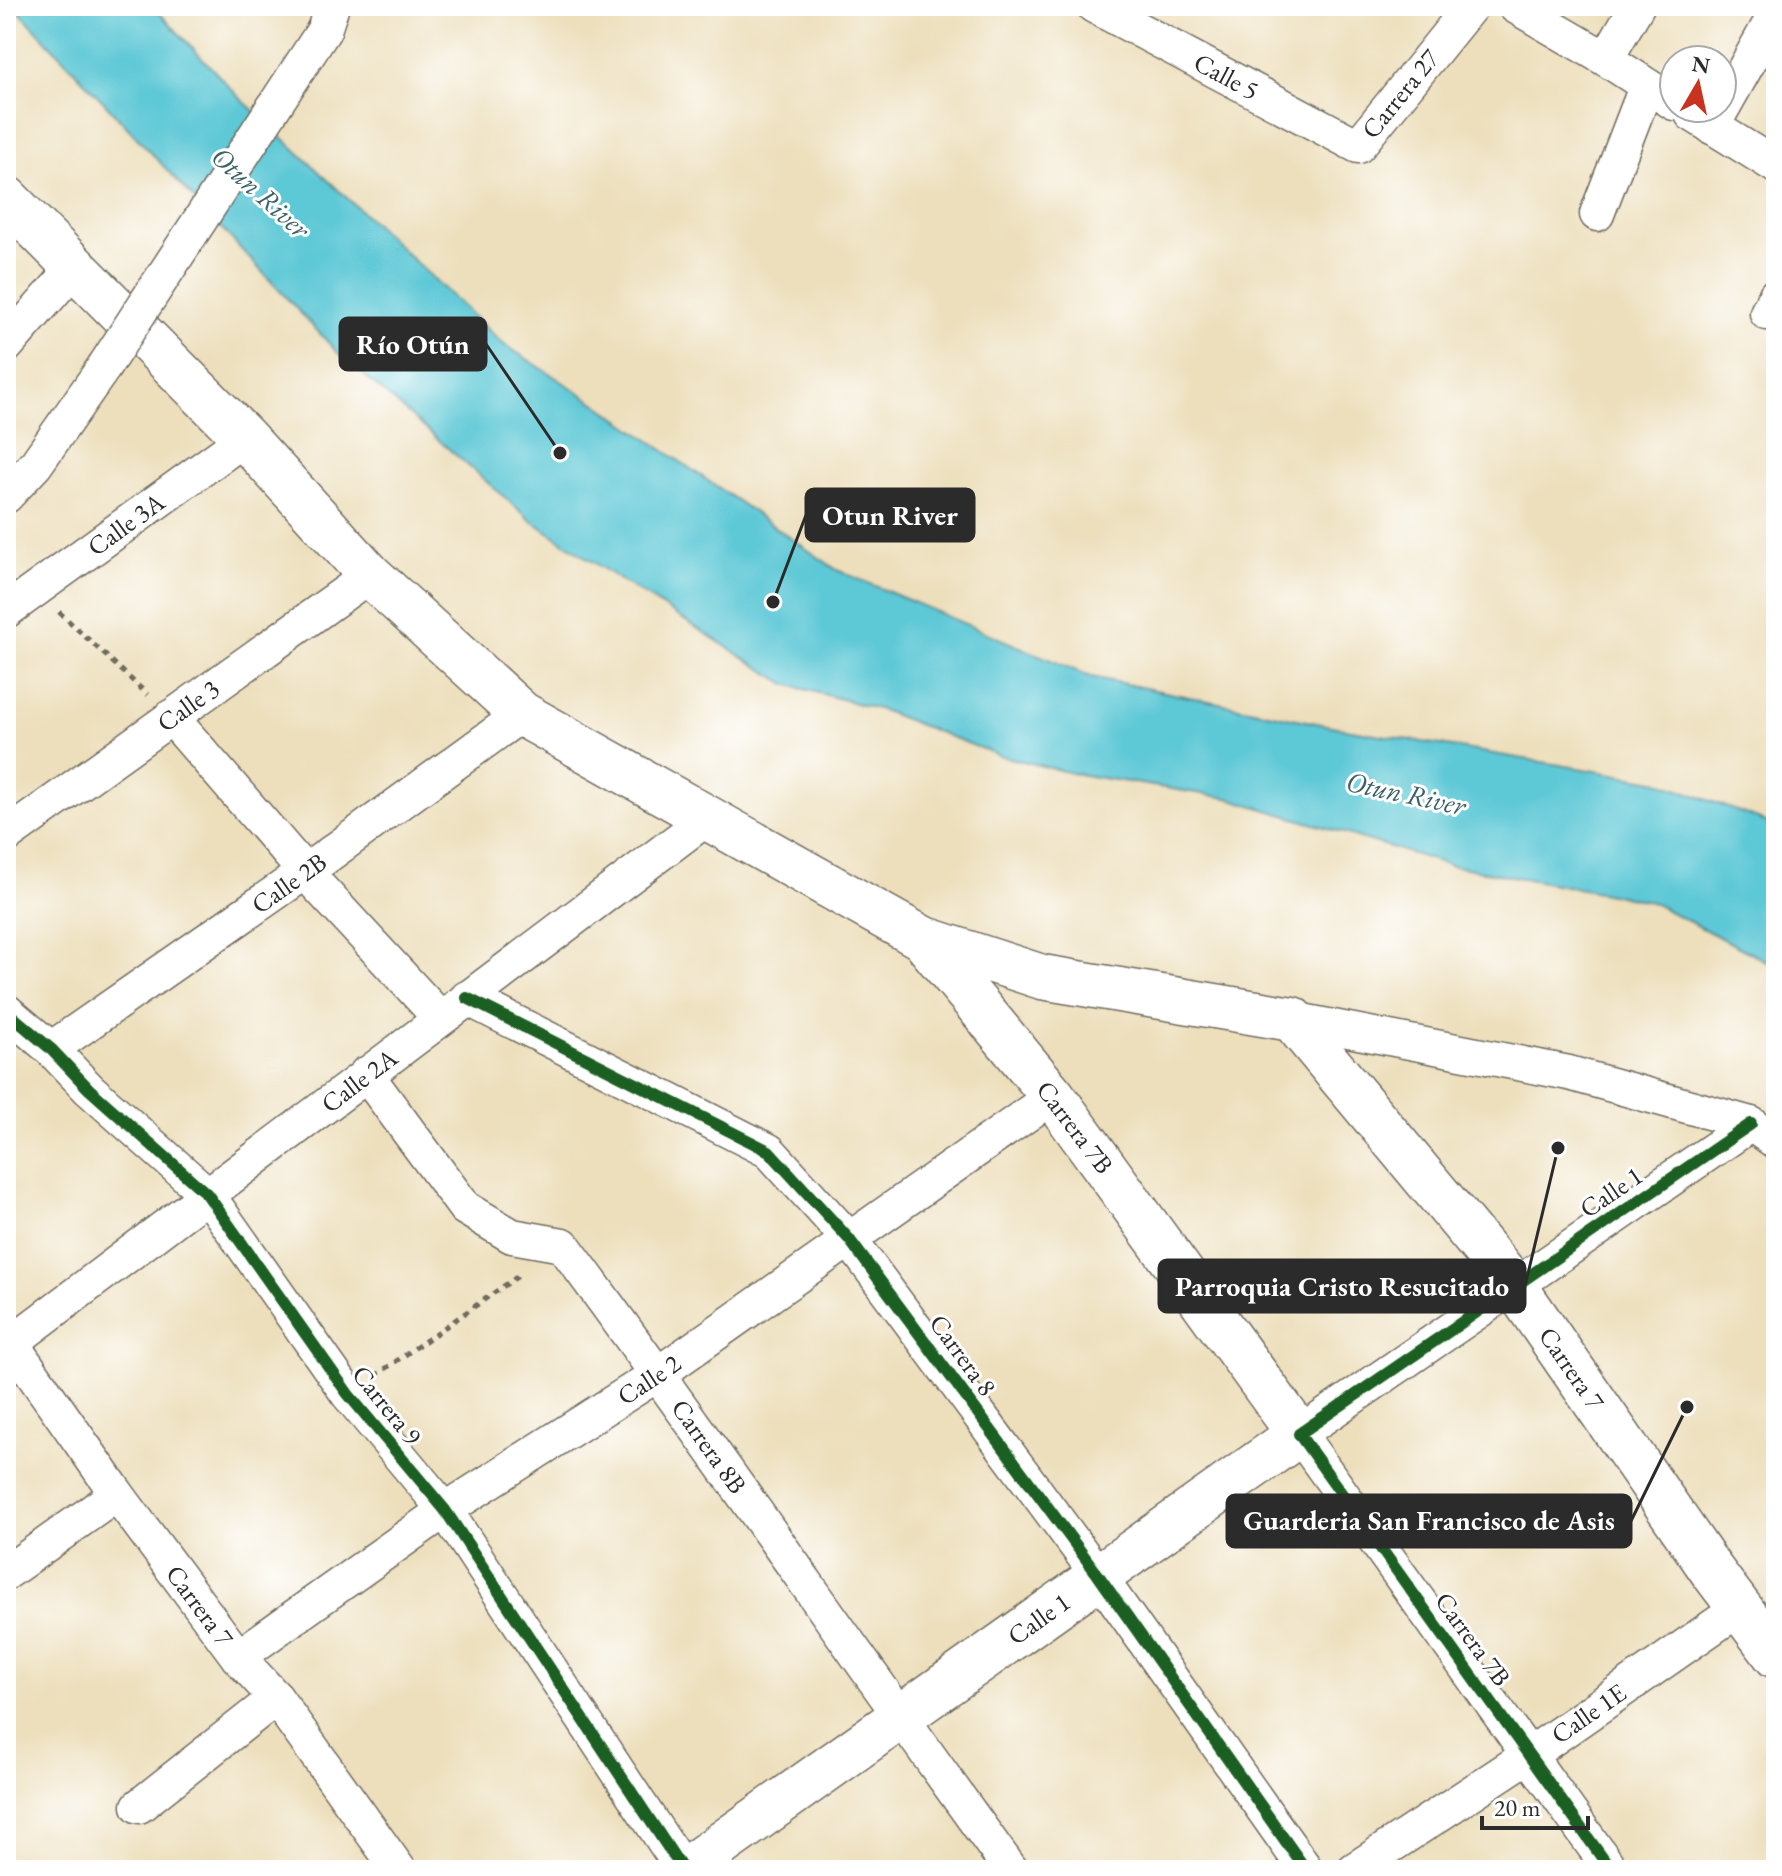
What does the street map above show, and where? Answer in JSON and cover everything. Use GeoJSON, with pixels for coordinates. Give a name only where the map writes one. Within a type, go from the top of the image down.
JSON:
{"type":"FeatureCollection","features":[{"type":"Feature","properties":{"kind":"main road"},"geometry":{"type":"LineString","coordinates":[[6,198],[245,438],[370,575],[522,714],[922,938],[1042,977],[1292,1019]]}},
{"type":"Feature","properties":{"kind":"main road","name":"Carrera 7B"},"geometry":{"type":"LineString","coordinates":[[922,938],[1053,1096],[1299,1434]]}},
{"type":"Feature","properties":{"kind":"main road","name":"Carrera 7"},"geometry":{"type":"LineString","coordinates":[[1292,1019],[1514,1285],[1712,1571],[1776,1656]]}},
{"type":"Feature","properties":{"kind":"main road","name":"Calle 1"},"geometry":{"type":"LineString","coordinates":[[684,1870],[1299,1434]]}},
{"type":"Feature","properties":{"kind":"street","name":"Calle 5"},"geometry":{"type":"LineString","coordinates":[[1094,6],[1358,146]]}},
{"type":"Feature","properties":{"kind":"street","name":"Carrera 27"},"geometry":{"type":"LineString","coordinates":[[1358,146],[1471,6]]}},
{"type":"Feature","properties":{"kind":"street"},"geometry":{"type":"LineString","coordinates":[[1515,6],[1658,94]]}},
{"type":"Feature","properties":{"kind":"street"},"geometry":{"type":"LineString","coordinates":[[1606,59],[1637,6]]}},
{"type":"Feature","properties":{"kind":"street"},"geometry":{"type":"LineString","coordinates":[[1712,127],[1776,13]]}},
{"type":"Feature","properties":{"kind":"street"},"geometry":{"type":"LineString","coordinates":[[6,496],[36,464],[104,367],[328,18]]}},
{"type":"Feature","properties":{"kind":"street"},"geometry":{"type":"LineString","coordinates":[[1597,214],[1658,99]]}},
{"type":"Feature","properties":{"kind":"street"},"geometry":{"type":"LineString","coordinates":[[1707,124],[1776,166]]}},
{"type":"Feature","properties":{"kind":"street"},"geometry":{"type":"LineString","coordinates":[[6,346],[75,267]]}},
{"type":"Feature","properties":{"kind":"street","name":"Calle 3A"},"geometry":{"type":"LineString","coordinates":[[6,611],[20,586],[245,438]]}},
{"type":"Feature","properties":{"kind":"street","name":"Calle 3"},"geometry":{"type":"LineString","coordinates":[[6,836],[370,575]]}},
{"type":"Feature","properties":{"kind":"street","name":"Calle 2B"},"geometry":{"type":"LineString","coordinates":[[51,1049],[305,872],[522,714]]}},
{"type":"Feature","properties":{"kind":"street"},"geometry":{"type":"LineString","coordinates":[[171,717],[305,872],[440,1018]]}},
{"type":"Feature","properties":{"kind":"street","name":"Calle 2A"},"geometry":{"type":"LineString","coordinates":[[9,1339],[706,819]]}},
{"type":"Feature","properties":{"kind":"street","name":"Carrera 8"},"geometry":{"type":"LineString","coordinates":[[467,998],[769,1151],[849,1239],[1098,1575],[1306,1870]]}},
{"type":"Feature","properties":{"kind":"street","name":"Carrera 9"},"geometry":{"type":"LineString","coordinates":[[6,1011],[207,1194],[348,1394],[445,1510],[684,1870]]}},
{"type":"Feature","properties":{"kind":"street"},"geometry":{"type":"LineString","coordinates":[[1292,1019],[1569,1073],[1764,1133]]}},
{"type":"Feature","properties":{"kind":"street"},"geometry":{"type":"LineString","coordinates":[[366,1074],[465,1208],[512,1236],[563,1245]]}},
{"type":"Feature","properties":{"kind":"street","name":"Calle 2"},"geometry":{"type":"LineString","coordinates":[[238,1657],[445,1510],[658,1374],[1053,1096]]}},
{"type":"Feature","properties":{"kind":"street","name":"Calle 1"},"geometry":{"type":"LineString","coordinates":[[1299,1434],[1514,1285],[1764,1133]]}},
{"type":"Feature","properties":{"kind":"street","name":"Carrera 8B"},"geometry":{"type":"LineString","coordinates":[[563,1245],[1011,1870]]}},
{"type":"Feature","properties":{"kind":"street","name":"Carrera 7"},"geometry":{"type":"LineString","coordinates":[[9,1339],[117,1494],[238,1657],[276,1698],[399,1870]]}},
{"type":"Feature","properties":{"kind":"street","name":"Carrera 7B"},"geometry":{"type":"LineString","coordinates":[[1299,1434],[1611,1870]]}},
{"type":"Feature","properties":{"kind":"street"},"geometry":{"type":"LineString","coordinates":[[6,1573],[117,1494]]}},
{"type":"Feature","properties":{"kind":"street","name":"Calle 1E"},"geometry":{"type":"LineString","coordinates":[[1354,1870],[1529,1755],[1740,1608]]}},
{"type":"Feature","properties":{"kind":"street"},"geometry":{"type":"LineString","coordinates":[[139,1806],[276,1698]]}},
{"type":"Feature","properties":{"kind":"path"},"geometry":{"type":"LineString","coordinates":[[20,586],[171,717]]}},
{"type":"Feature","properties":{"kind":"path"},"geometry":{"type":"LineString","coordinates":[[348,1394],[563,1245]]}},
{"type":"Feature","properties":{"kind":"water"},"geometry":{"type":"Polygon","coordinates":[[[14,6],[153,6],[238,96],[502,343],[594,402],[837,570],[1091,677],[1351,730],[1661,782],[1776,826],[1776,966],[1649,901],[1449,865],[1228,798],[1071,773],[998,755],[881,710],[786,684],[532,521],[338,353],[14,6]]]}},
{"type":"Feature","properties":{"kind":"cycle path"},"geometry":{"type":"LineString","coordinates":[[467,998],[769,1151],[849,1239],[1098,1575],[1306,1870]]}},
{"type":"Feature","properties":{"kind":"cycle path"},"geometry":{"type":"LineString","coordinates":[[6,1011],[207,1194],[348,1394],[445,1510],[683,1870]]}},
{"type":"Feature","properties":{"kind":"cycle path"},"geometry":{"type":"LineString","coordinates":[[1611,1870],[1299,1434],[1751,1124]]}},
{"type":"Feature","properties":{"kind":"place","name":"Río Otún"},"geometry":{"type":"Point","coordinates":[560,453]}},
{"type":"Feature","properties":{"kind":"place","name":"Otun River"},"geometry":{"type":"Point","coordinates":[773,602]}},
{"type":"Feature","properties":{"kind":"place","name":"Parroquia Cristo Resucitado"},"geometry":{"type":"Point","coordinates":[1558,1148]}},
{"type":"Feature","properties":{"kind":"place","name":"Guarderia San Francisco de Asis"},"geometry":{"type":"Point","coordinates":[1687,1407]}}]}
